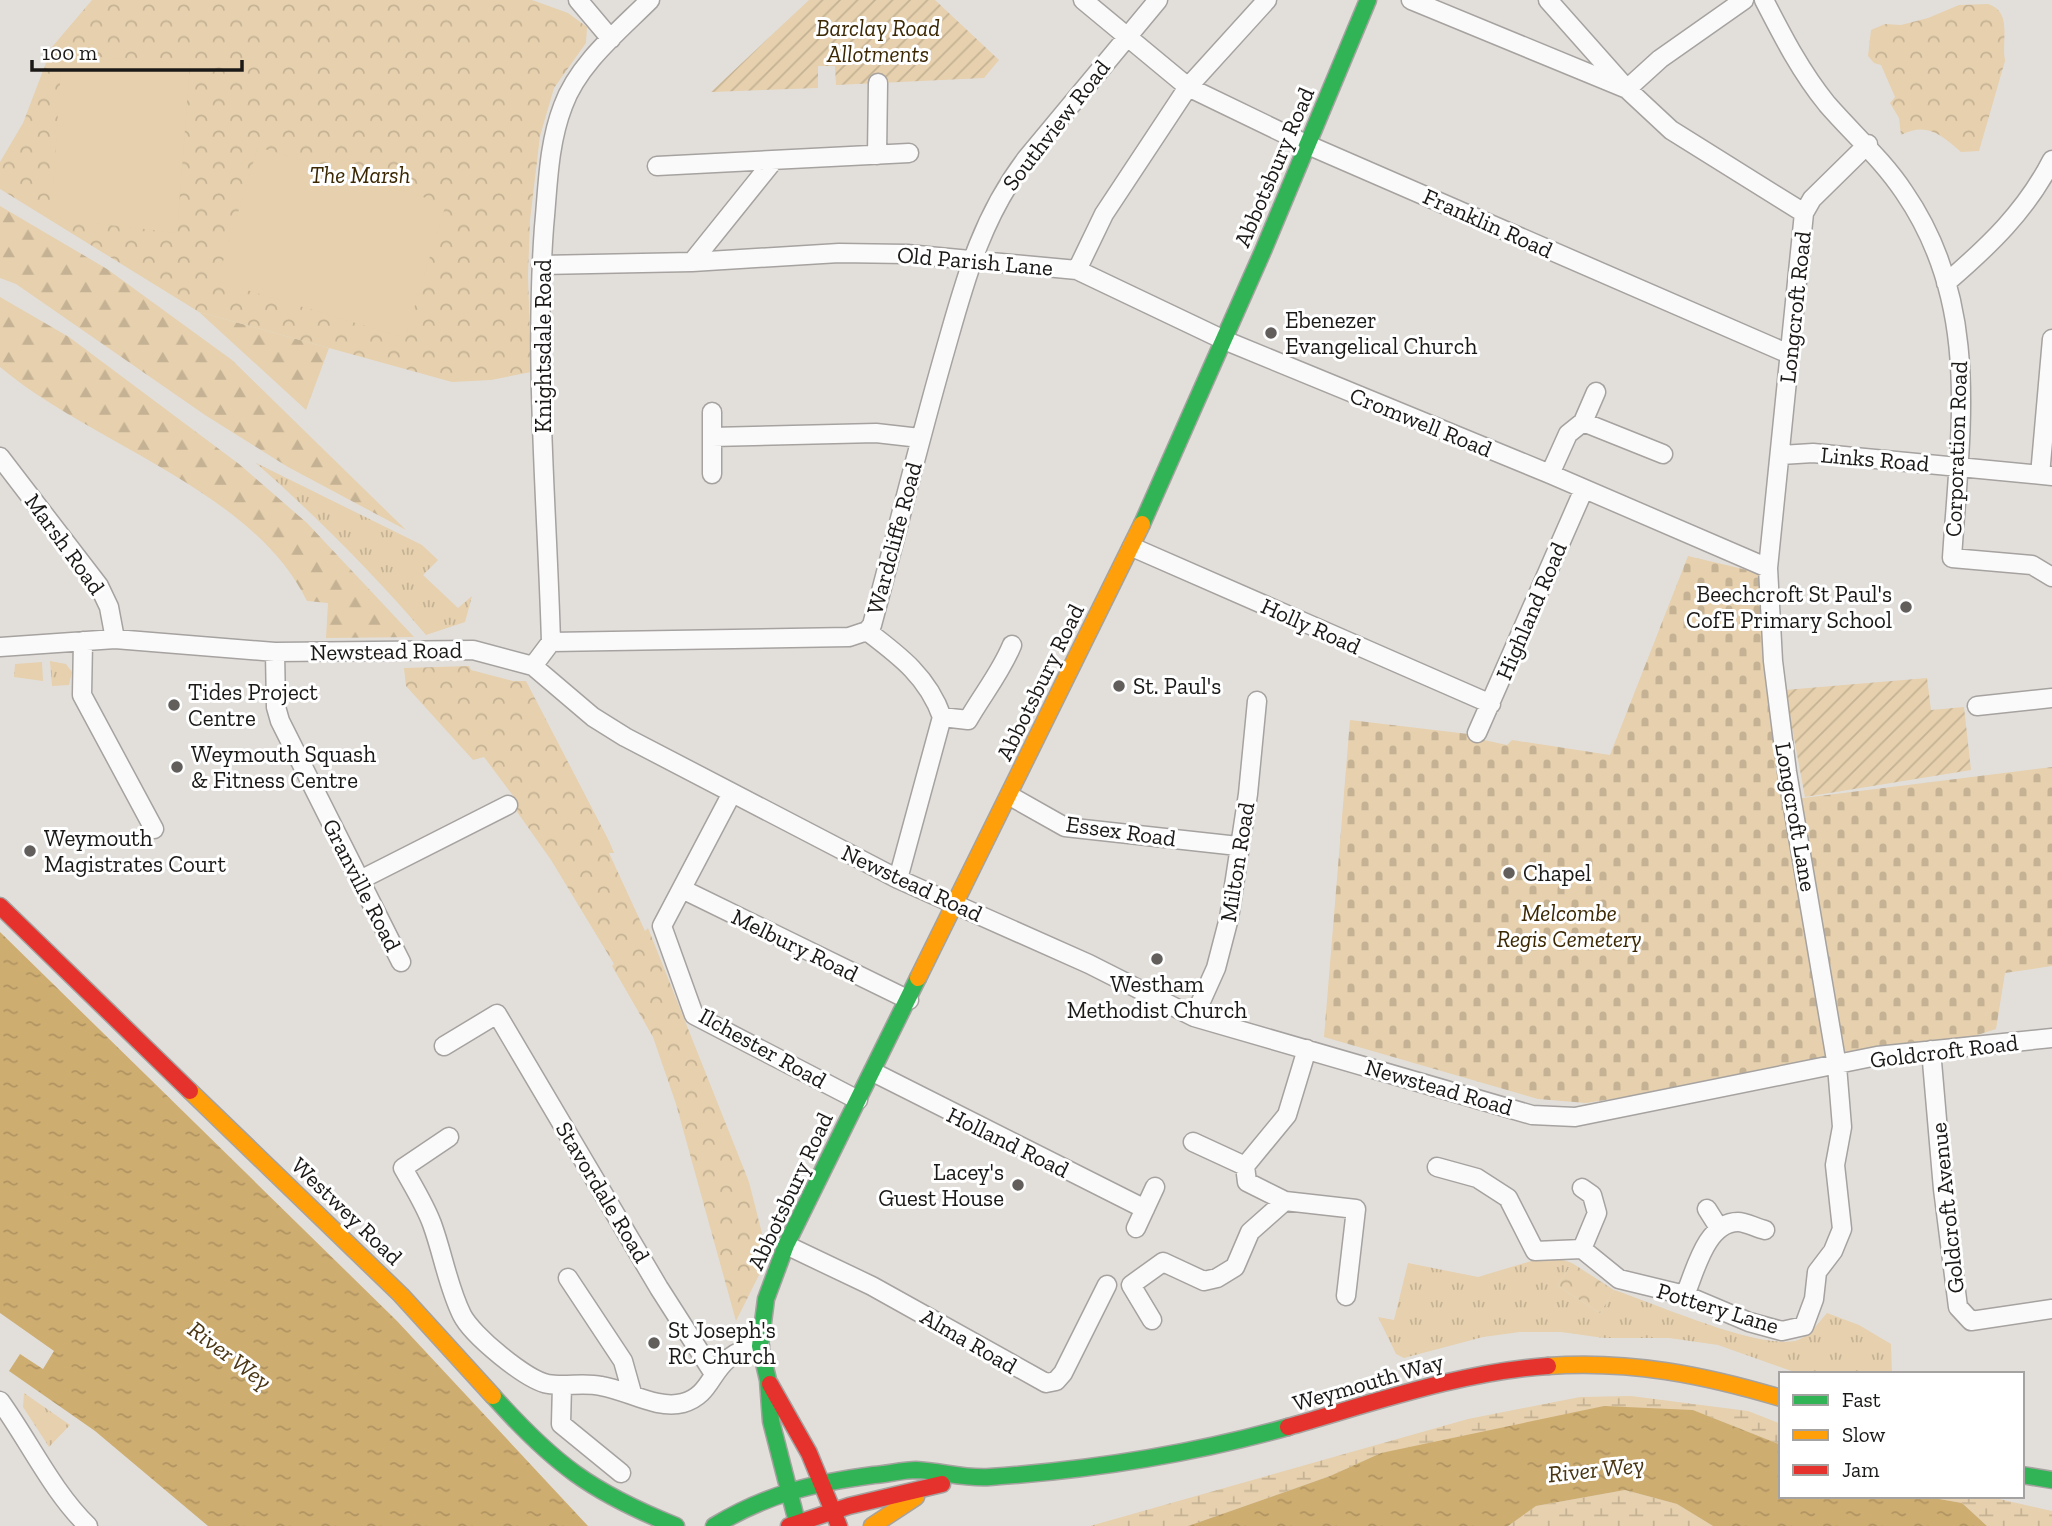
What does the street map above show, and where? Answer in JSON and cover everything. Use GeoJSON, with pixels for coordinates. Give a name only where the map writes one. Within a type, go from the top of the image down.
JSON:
{"type":"FeatureCollection","features":[{"type":"Feature","properties":{"kind":"main road","name":"Abbotsbury Road"},"geometry":{"type":"LineString","coordinates":[[796,1518],[771,1421],[768,1380],[760,1346],[761,1321],[766,1299],[786,1245],[1132,547],[1224,340],[1368,0]]}},
{"type":"Feature","properties":{"kind":"main road","name":"Westwey Road"},"geometry":{"type":"LineString","coordinates":[[0,905],[392,1287],[534,1441],[589,1486],[621,1504],[676,1526]]}},
{"type":"Feature","properties":{"kind":"main road","name":"Weymouth Way"},"geometry":{"type":"LineString","coordinates":[[716,1525],[751,1504],[789,1491],[806,1488],[829,1502],[966,1478],[1055,1471],[1237,1441],[1449,1382],[1526,1367],[1571,1364],[1636,1365],[1716,1379],[1779,1397]]}},
{"type":"Feature","properties":{"kind":"main road","name":"Abbotsbury Road"},"geometry":{"type":"LineString","coordinates":[[768,1380],[789,1413],[829,1502]]}},
{"type":"Feature","properties":{"kind":"main road"},"geometry":{"type":"LineString","coordinates":[[789,1413],[806,1488],[796,1518]]}},
{"type":"Feature","properties":{"kind":"main road"},"geometry":{"type":"LineString","coordinates":[[789,1413],[829,1502],[796,1518]]}},
{"type":"Feature","properties":{"kind":"main road","name":"Weymouth Way"},"geometry":{"type":"LineString","coordinates":[[829,1502],[915,1470],[966,1478]]}},
{"type":"Feature","properties":{"kind":"main road"},"geometry":{"type":"LineString","coordinates":[[2024,1475],[2052,1480]]}},
{"type":"Feature","properties":{"kind":"main road"},"geometry":{"type":"LineString","coordinates":[[872,1526],[937,1485]]}},
{"type":"Feature","properties":{"kind":"main road","name":"Weymouth Way"},"geometry":{"type":"LineString","coordinates":[[716,1525],[796,1518]]}},
{"type":"Feature","properties":{"kind":"street"},"geometry":{"type":"LineString","coordinates":[[578,0],[611,39]]}},
{"type":"Feature","properties":{"kind":"street","name":"Knightsdale Road"},"geometry":{"type":"LineString","coordinates":[[551,642],[541,385],[541,265],[549,166],[563,105],[594,57],[650,0]]}},
{"type":"Feature","properties":{"kind":"street","name":"Franklin Road"},"geometry":{"type":"LineString","coordinates":[[1083,0],[1188,87],[1308,145],[1789,354]]}},
{"type":"Feature","properties":{"kind":"street","name":"Southview Road"},"geometry":{"type":"LineString","coordinates":[[972,260],[981,233],[1006,186],[1158,0]]}},
{"type":"Feature","properties":{"kind":"street","name":"Old Parish Lane"},"geometry":{"type":"LineString","coordinates":[[541,265],[692,262],[838,253],[972,260],[1077,270],[1104,214],[1188,87],[1266,0]]}},
{"type":"Feature","properties":{"kind":"street"},"geometry":{"type":"LineString","coordinates":[[1411,0],[1627,89],[1660,59],[1744,0]]}},
{"type":"Feature","properties":{"kind":"street","name":"Longcroft Road"},"geometry":{"type":"LineString","coordinates":[[1548,0],[1627,89],[1671,130],[1804,212],[1768,568]]}},
{"type":"Feature","properties":{"kind":"street","name":"Corporation Road"},"geometry":{"type":"LineString","coordinates":[[1764,0],[1797,65],[1829,105],[1868,144],[1918,214],[1946,284],[1958,332],[1963,375],[1952,558],[2032,565],[2052,577]]}},
{"type":"Feature","properties":{"kind":"street"},"geometry":{"type":"LineString","coordinates":[[877,155],[878,83]]}},
{"type":"Feature","properties":{"kind":"street"},"geometry":{"type":"LineString","coordinates":[[1804,212],[1812,199],[1868,144]]}},
{"type":"Feature","properties":{"kind":"street"},"geometry":{"type":"LineString","coordinates":[[657,166],[909,153]]}},
{"type":"Feature","properties":{"kind":"street"},"geometry":{"type":"LineString","coordinates":[[692,262],[774,160]]}},
{"type":"Feature","properties":{"kind":"street"},"geometry":{"type":"LineString","coordinates":[[1946,284],[2002,234],[2035,193],[2052,160]]}},
{"type":"Feature","properties":{"kind":"street","name":"Wardcliffe Road"},"geometry":{"type":"LineString","coordinates":[[551,642],[849,636],[867,631],[872,625],[920,439],[972,260]]}},
{"type":"Feature","properties":{"kind":"street","name":"Cromwell Road"},"geometry":{"type":"LineString","coordinates":[[1077,270],[1224,340],[1550,474],[1768,568]]}},
{"type":"Feature","properties":{"kind":"street"},"geometry":{"type":"LineString","coordinates":[[2046,475],[2052,339]]}},
{"type":"Feature","properties":{"kind":"street"},"geometry":{"type":"LineString","coordinates":[[1550,474],[1568,435],[1583,422],[1596,392]]}},
{"type":"Feature","properties":{"kind":"street"},"geometry":{"type":"LineString","coordinates":[[712,412],[712,474]]}},
{"type":"Feature","properties":{"kind":"street"},"geometry":{"type":"LineString","coordinates":[[1583,422],[1663,454]]}},
{"type":"Feature","properties":{"kind":"street"},"geometry":{"type":"LineString","coordinates":[[712,437],[876,433],[920,439]]}},
{"type":"Feature","properties":{"kind":"street","name":"Links Road"},"geometry":{"type":"LineString","coordinates":[[1781,455],[1813,453],[2046,475]]}},
{"type":"Feature","properties":{"kind":"street","name":"Marsh Road"},"geometry":{"type":"LineString","coordinates":[[0,457],[99,586],[109,607],[115,639]]}},
{"type":"Feature","properties":{"kind":"street","name":"Highland Road"},"geometry":{"type":"LineString","coordinates":[[1478,733],[1584,489]]}},
{"type":"Feature","properties":{"kind":"street","name":"Holly Road"},"geometry":{"type":"LineString","coordinates":[[1132,547],[1491,704]]}},
{"type":"Feature","properties":{"kind":"street","name":"Longcroft Lane"},"geometry":{"type":"LineString","coordinates":[[1768,568],[1773,661],[1787,772],[1837,1066]]}},
{"type":"Feature","properties":{"kind":"street"},"geometry":{"type":"LineString","coordinates":[[867,631],[919,673],[934,694],[942,718],[898,879]]}},
{"type":"Feature","properties":{"kind":"street","name":"Newstead Road"},"geometry":{"type":"LineString","coordinates":[[0,647],[115,639],[275,652],[473,650],[533,666],[593,717],[732,793],[898,879],[1194,1017],[1532,1115],[1575,1117],[1837,1066]]}},
{"type":"Feature","properties":{"kind":"street"},"geometry":{"type":"LineString","coordinates":[[83,641],[82,695],[155,829]]}},
{"type":"Feature","properties":{"kind":"street"},"geometry":{"type":"LineString","coordinates":[[533,666],[551,642]]}},
{"type":"Feature","properties":{"kind":"street"},"geometry":{"type":"LineString","coordinates":[[942,718],[968,720],[990,680],[1002,670],[1012,645]]}},
{"type":"Feature","properties":{"kind":"street","name":"Granville Road"},"geometry":{"type":"LineString","coordinates":[[275,652],[276,707],[280,721],[401,962]]}},
{"type":"Feature","properties":{"kind":"street"},"geometry":{"type":"LineString","coordinates":[[1977,706],[2052,698]]}},
{"type":"Feature","properties":{"kind":"street","name":"Milton Road"},"geometry":{"type":"LineString","coordinates":[[1194,1017],[1219,956],[1229,918],[1248,794],[1257,701]]}},
{"type":"Feature","properties":{"kind":"street","name":"Ilchester Road"},"geometry":{"type":"LineString","coordinates":[[732,793],[662,926],[694,1015],[858,1100]]}},
{"type":"Feature","properties":{"kind":"street","name":"Essex Road"},"geometry":{"type":"LineString","coordinates":[[1010,796],[1065,827],[1238,846]]}},
{"type":"Feature","properties":{"kind":"street"},"geometry":{"type":"LineString","coordinates":[[360,880],[508,805]]}},
{"type":"Feature","properties":{"kind":"street","name":"Melbury Road"},"geometry":{"type":"LineString","coordinates":[[682,889],[909,1000]]}},
{"type":"Feature","properties":{"kind":"street","name":"Stavordale Road"},"geometry":{"type":"LineString","coordinates":[[444,1046],[497,1014],[647,1267],[714,1374]]}},
{"type":"Feature","properties":{"kind":"street","name":"Goldcroft Road"},"geometry":{"type":"LineString","coordinates":[[1837,1066],[1877,1056],[2052,1038]]}},
{"type":"Feature","properties":{"kind":"street"},"geometry":{"type":"LineString","coordinates":[[1307,1049],[1287,1115],[1245,1166],[1247,1182],[1285,1201],[1356,1209],[1346,1296]]}},
{"type":"Feature","properties":{"kind":"street","name":"Goldcroft Avenue"},"geometry":{"type":"LineString","coordinates":[[1931,1050],[1943,1189],[1958,1307],[1971,1321],[2052,1310]]}},
{"type":"Feature","properties":{"kind":"street","name":"Pottery Lane"},"geometry":{"type":"LineString","coordinates":[[1582,1249],[1619,1279],[1685,1295],[1749,1322],[1782,1331],[1804,1326],[1814,1298],[1817,1272],[1833,1251],[1842,1229],[1835,1165],[1842,1127],[1837,1066]]}},
{"type":"Feature","properties":{"kind":"street","name":"Holland Road"},"geometry":{"type":"LineString","coordinates":[[873,1072],[1145,1209]]}},
{"type":"Feature","properties":{"kind":"street"},"geometry":{"type":"LineString","coordinates":[[449,1137],[403,1168],[432,1223],[463,1317],[495,1349],[532,1378],[562,1385],[598,1385],[666,1405],[684,1403],[701,1393],[734,1352],[760,1346]]}},
{"type":"Feature","properties":{"kind":"street"},"geometry":{"type":"LineString","coordinates":[[1193,1142],[1245,1166]]}},
{"type":"Feature","properties":{"kind":"street"},"geometry":{"type":"LineString","coordinates":[[1437,1167],[1477,1178],[1508,1198],[1535,1251],[1582,1249],[1597,1213],[1592,1195],[1582,1188]]}},
{"type":"Feature","properties":{"kind":"street"},"geometry":{"type":"LineString","coordinates":[[1136,1227],[1155,1187]]}},
{"type":"Feature","properties":{"kind":"street"},"geometry":{"type":"LineString","coordinates":[[1152,1320],[1131,1285],[1163,1262],[1204,1281],[1217,1278],[1235,1267],[1250,1232],[1285,1201]]}},
{"type":"Feature","properties":{"kind":"street"},"geometry":{"type":"LineString","coordinates":[[1706,1209],[1719,1228]]}},
{"type":"Feature","properties":{"kind":"street"},"geometry":{"type":"LineString","coordinates":[[1685,1295],[1708,1242],[1719,1228],[1737,1222],[1765,1230]]}},
{"type":"Feature","properties":{"kind":"street","name":"Alma Road"},"geometry":{"type":"LineString","coordinates":[[786,1245],[872,1286],[1046,1383],[1056,1381],[1063,1373],[1107,1285]]}},
{"type":"Feature","properties":{"kind":"street"},"geometry":{"type":"LineString","coordinates":[[568,1278],[622,1361],[632,1393]]}},
{"type":"Feature","properties":{"kind":"street"},"geometry":{"type":"LineString","coordinates":[[562,1385],[561,1424],[621,1473]]}},
{"type":"Feature","properties":{"kind":"street"},"geometry":{"type":"LineString","coordinates":[[0,1401],[61,1493],[88,1526]]}},
{"type":"Feature","properties":{"kind":"green space","name":"The Marsh"},"geometry":{"type":"Polygon","coordinates":[[[92,0],[532,0],[568,13],[587,27],[586,43],[554,88],[540,136],[530,220],[528,275],[531,372],[491,380],[452,382],[199,312],[0,189],[0,162],[23,123],[52,47],[92,0]]]}},
{"type":"Feature","properties":{"kind":"green space","name":"Barclay Road Allotments"},"geometry":{"type":"Polygon","coordinates":[[[809,0],[935,0],[999,60],[984,78],[836,85],[835,66],[818,66],[818,88],[711,92],[809,0]]]}},
{"type":"Feature","properties":{"kind":"green space"},"geometry":{"type":"Polygon","coordinates":[[[1988,4],[2001,13],[2005,61],[1979,151],[1961,152],[1940,135],[1926,130],[1910,131],[1901,135],[1899,118],[1890,103],[1895,97],[1881,65],[1874,63],[1868,56],[1871,30],[1885,24],[1901,25],[1928,18],[1959,5],[1988,4]]]}},
{"type":"Feature","properties":{"kind":"green space"},"geometry":{"type":"Polygon","coordinates":[[[62,54],[190,64],[177,233],[51,218],[62,54]]]}},
{"type":"Feature","properties":{"kind":"green space"},"geometry":{"type":"Polygon","coordinates":[[[258,147],[446,204],[405,338],[217,281],[258,147]]]}},
{"type":"Feature","properties":{"kind":"green space"},"geometry":{"type":"Polygon","coordinates":[[[0,206],[107,269],[232,360],[406,530],[288,467],[205,415],[16,284],[0,278],[0,206]]]}},
{"type":"Feature","properties":{"kind":"green space"},"geometry":{"type":"Polygon","coordinates":[[[0,297],[69,337],[239,464],[307,523],[414,637],[326,638],[328,603],[307,601],[282,562],[249,528],[210,498],[37,395],[0,367],[0,297]]]}},
{"type":"Feature","properties":{"kind":"green space"},"geometry":{"type":"Polygon","coordinates":[[[199,312],[329,348],[306,410],[199,312]]]}},
{"type":"Feature","properties":{"kind":"green space"},"geometry":{"type":"Polygon","coordinates":[[[256,463],[422,545],[438,560],[423,575],[458,608],[472,596],[465,622],[426,635],[344,546],[256,463]]]}},
{"type":"Feature","properties":{"kind":"green space","name":"Melcombe Regis Cemetery"},"geometry":{"type":"Polygon","coordinates":[[[1688,556],[1764,574],[1787,800],[2052,767],[2052,966],[2005,973],[1996,1029],[1931,1050],[1586,1103],[1538,1099],[1324,1037],[1350,720],[1485,736],[1484,740],[1507,745],[1512,740],[1610,755],[1688,556]]]}},
{"type":"Feature","properties":{"kind":"green space"},"geometry":{"type":"Polygon","coordinates":[[[50,661],[66,664],[72,672],[69,685],[52,686],[50,661]]]}},
{"type":"Feature","properties":{"kind":"green space"},"geometry":{"type":"Polygon","coordinates":[[[42,662],[43,681],[14,677],[15,664],[42,662]]]}},
{"type":"Feature","properties":{"kind":"green space"},"geometry":{"type":"Polygon","coordinates":[[[469,666],[471,670],[513,681],[526,681],[609,841],[614,853],[609,853],[645,931],[648,928],[749,1182],[768,1257],[736,1321],[676,1104],[653,1037],[612,966],[614,964],[551,860],[508,799],[514,797],[484,757],[473,760],[406,686],[404,668],[469,666]]]}},
{"type":"Feature","properties":{"kind":"green space"},"geometry":{"type":"Polygon","coordinates":[[[1927,678],[1931,710],[1964,707],[1971,770],[1805,797],[1785,690],[1927,678]]]}},
{"type":"Feature","properties":{"kind":"green space"},"geometry":{"type":"Polygon","coordinates":[[[1541,1258],[1557,1258],[1572,1263],[1558,1286],[1600,1313],[1614,1290],[1731,1332],[1777,1341],[1795,1341],[1804,1337],[1827,1313],[1859,1325],[1891,1344],[1892,1372],[1794,1372],[1718,1345],[1669,1338],[1604,1338],[1561,1332],[1520,1332],[1483,1337],[1404,1358],[1396,1354],[1378,1317],[1394,1320],[1408,1263],[1478,1277],[1541,1258]]]}},
{"type":"Feature","properties":{"kind":"green space"},"geometry":{"type":"Polygon","coordinates":[[[1572,1263],[1614,1290],[1600,1313],[1558,1286],[1572,1263]]]}},
{"type":"Feature","properties":{"kind":"green space"},"geometry":{"type":"Polygon","coordinates":[[[24,1393],[70,1425],[49,1447],[23,1407],[24,1393]]]}},
{"type":"Feature","properties":{"kind":"green space"},"geometry":{"type":"Polygon","coordinates":[[[1631,1396],[1748,1411],[1779,1423],[1779,1444],[1693,1410],[1381,1453],[1330,1476],[1188,1526],[1090,1526],[1468,1419],[1580,1397],[1631,1396]]]}},
{"type":"Feature","properties":{"kind":"green space"},"geometry":{"type":"Polygon","coordinates":[[[1625,1490],[1677,1504],[1713,1526],[1508,1526],[1536,1506],[1625,1490]]]}},
{"type":"Feature","properties":{"kind":"green space"},"geometry":{"type":"Polygon","coordinates":[[[1933,1498],[1995,1498],[2052,1511],[2052,1526],[1987,1526],[1962,1503],[1933,1498]]]}},
{"type":"Feature","properties":{"kind":"water","name":"River Wey"},"geometry":{"type":"Polygon","coordinates":[[[0,932],[397,1321],[588,1526],[208,1526],[95,1431],[9,1371],[20,1354],[43,1369],[54,1351],[0,1313],[0,932]]]}},
{"type":"Feature","properties":{"kind":"water","name":"River Wey"},"geometry":{"type":"Polygon","coordinates":[[[1604,1406],[1693,1410],[1779,1444],[1779,1498],[1933,1498],[1962,1503],[1987,1526],[1713,1526],[1677,1504],[1625,1490],[1536,1506],[1508,1526],[1188,1526],[1330,1476],[1381,1453],[1604,1406]]]}},
{"type":"Feature","properties":{"kind":"traffic: fast"},"geometry":{"type":"LineString","coordinates":[[1142,524],[1263,251],[1368,0]]}},
{"type":"Feature","properties":{"kind":"traffic: fast"},"geometry":{"type":"LineString","coordinates":[[798,1526],[771,1421],[768,1380],[760,1346],[766,1299],[786,1245],[918,978]]}},
{"type":"Feature","properties":{"kind":"traffic: fast"},"geometry":{"type":"LineString","coordinates":[[493,1396],[535,1440],[576,1474],[620,1501],[676,1526]]}},
{"type":"Feature","properties":{"kind":"traffic: fast"},"geometry":{"type":"LineString","coordinates":[[714,1526],[772,1498],[811,1486],[852,1478],[911,1470],[980,1477],[1065,1470],[1178,1453],[1288,1427]]}},
{"type":"Feature","properties":{"kind":"traffic: fast"},"geometry":{"type":"LineString","coordinates":[[2024,1475],[2052,1480]]}},
{"type":"Feature","properties":{"kind":"traffic: slow"},"geometry":{"type":"LineString","coordinates":[[918,978],[1142,524]]}},
{"type":"Feature","properties":{"kind":"traffic: slow"},"geometry":{"type":"LineString","coordinates":[[190,1091],[401,1295],[493,1396]]}},
{"type":"Feature","properties":{"kind":"traffic: slow"},"geometry":{"type":"LineString","coordinates":[[1548,1366],[1637,1367],[1724,1382],[1779,1397]]}},
{"type":"Feature","properties":{"kind":"traffic: slow"},"geometry":{"type":"LineString","coordinates":[[872,1526],[916,1497]]}},
{"type":"Feature","properties":{"kind":"traffic: jam"},"geometry":{"type":"LineString","coordinates":[[0,906],[190,1091]]}},
{"type":"Feature","properties":{"kind":"traffic: jam"},"geometry":{"type":"LineString","coordinates":[[1288,1427],[1449,1382],[1515,1369],[1548,1366]]}},
{"type":"Feature","properties":{"kind":"traffic: jam"},"geometry":{"type":"LineString","coordinates":[[770,1384],[809,1453],[839,1526]]}},
{"type":"Feature","properties":{"kind":"traffic: jam"},"geometry":{"type":"LineString","coordinates":[[789,1526],[849,1506],[942,1484]]}},
{"type":"Feature","properties":{"kind":"place","name":"Ebenezer Evangelical Church"},"geometry":{"type":"Point","coordinates":[1271,333]}},
{"type":"Feature","properties":{"kind":"place","name":"Beechcroft St Paul's CofE Primary School"},"geometry":{"type":"Point","coordinates":[1906,607]}},
{"type":"Feature","properties":{"kind":"place","name":"St. Paul's"},"geometry":{"type":"Point","coordinates":[1119,686]}},
{"type":"Feature","properties":{"kind":"place","name":"Tides Project Centre"},"geometry":{"type":"Point","coordinates":[174,705]}},
{"type":"Feature","properties":{"kind":"place","name":"Weymouth Squash & Fitness Centre"},"geometry":{"type":"Point","coordinates":[177,767]}},
{"type":"Feature","properties":{"kind":"place","name":"Weymouth Magistrates Court"},"geometry":{"type":"Point","coordinates":[30,851]}},
{"type":"Feature","properties":{"kind":"place","name":"Chapel"},"geometry":{"type":"Point","coordinates":[1509,873]}},
{"type":"Feature","properties":{"kind":"place","name":"Westham Methodist Church"},"geometry":{"type":"Point","coordinates":[1157,959]}},
{"type":"Feature","properties":{"kind":"place","name":"Lacey's Guest House"},"geometry":{"type":"Point","coordinates":[1018,1185]}},
{"type":"Feature","properties":{"kind":"place","name":"St Joseph's RC Church"},"geometry":{"type":"Point","coordinates":[654,1343]}}]}
